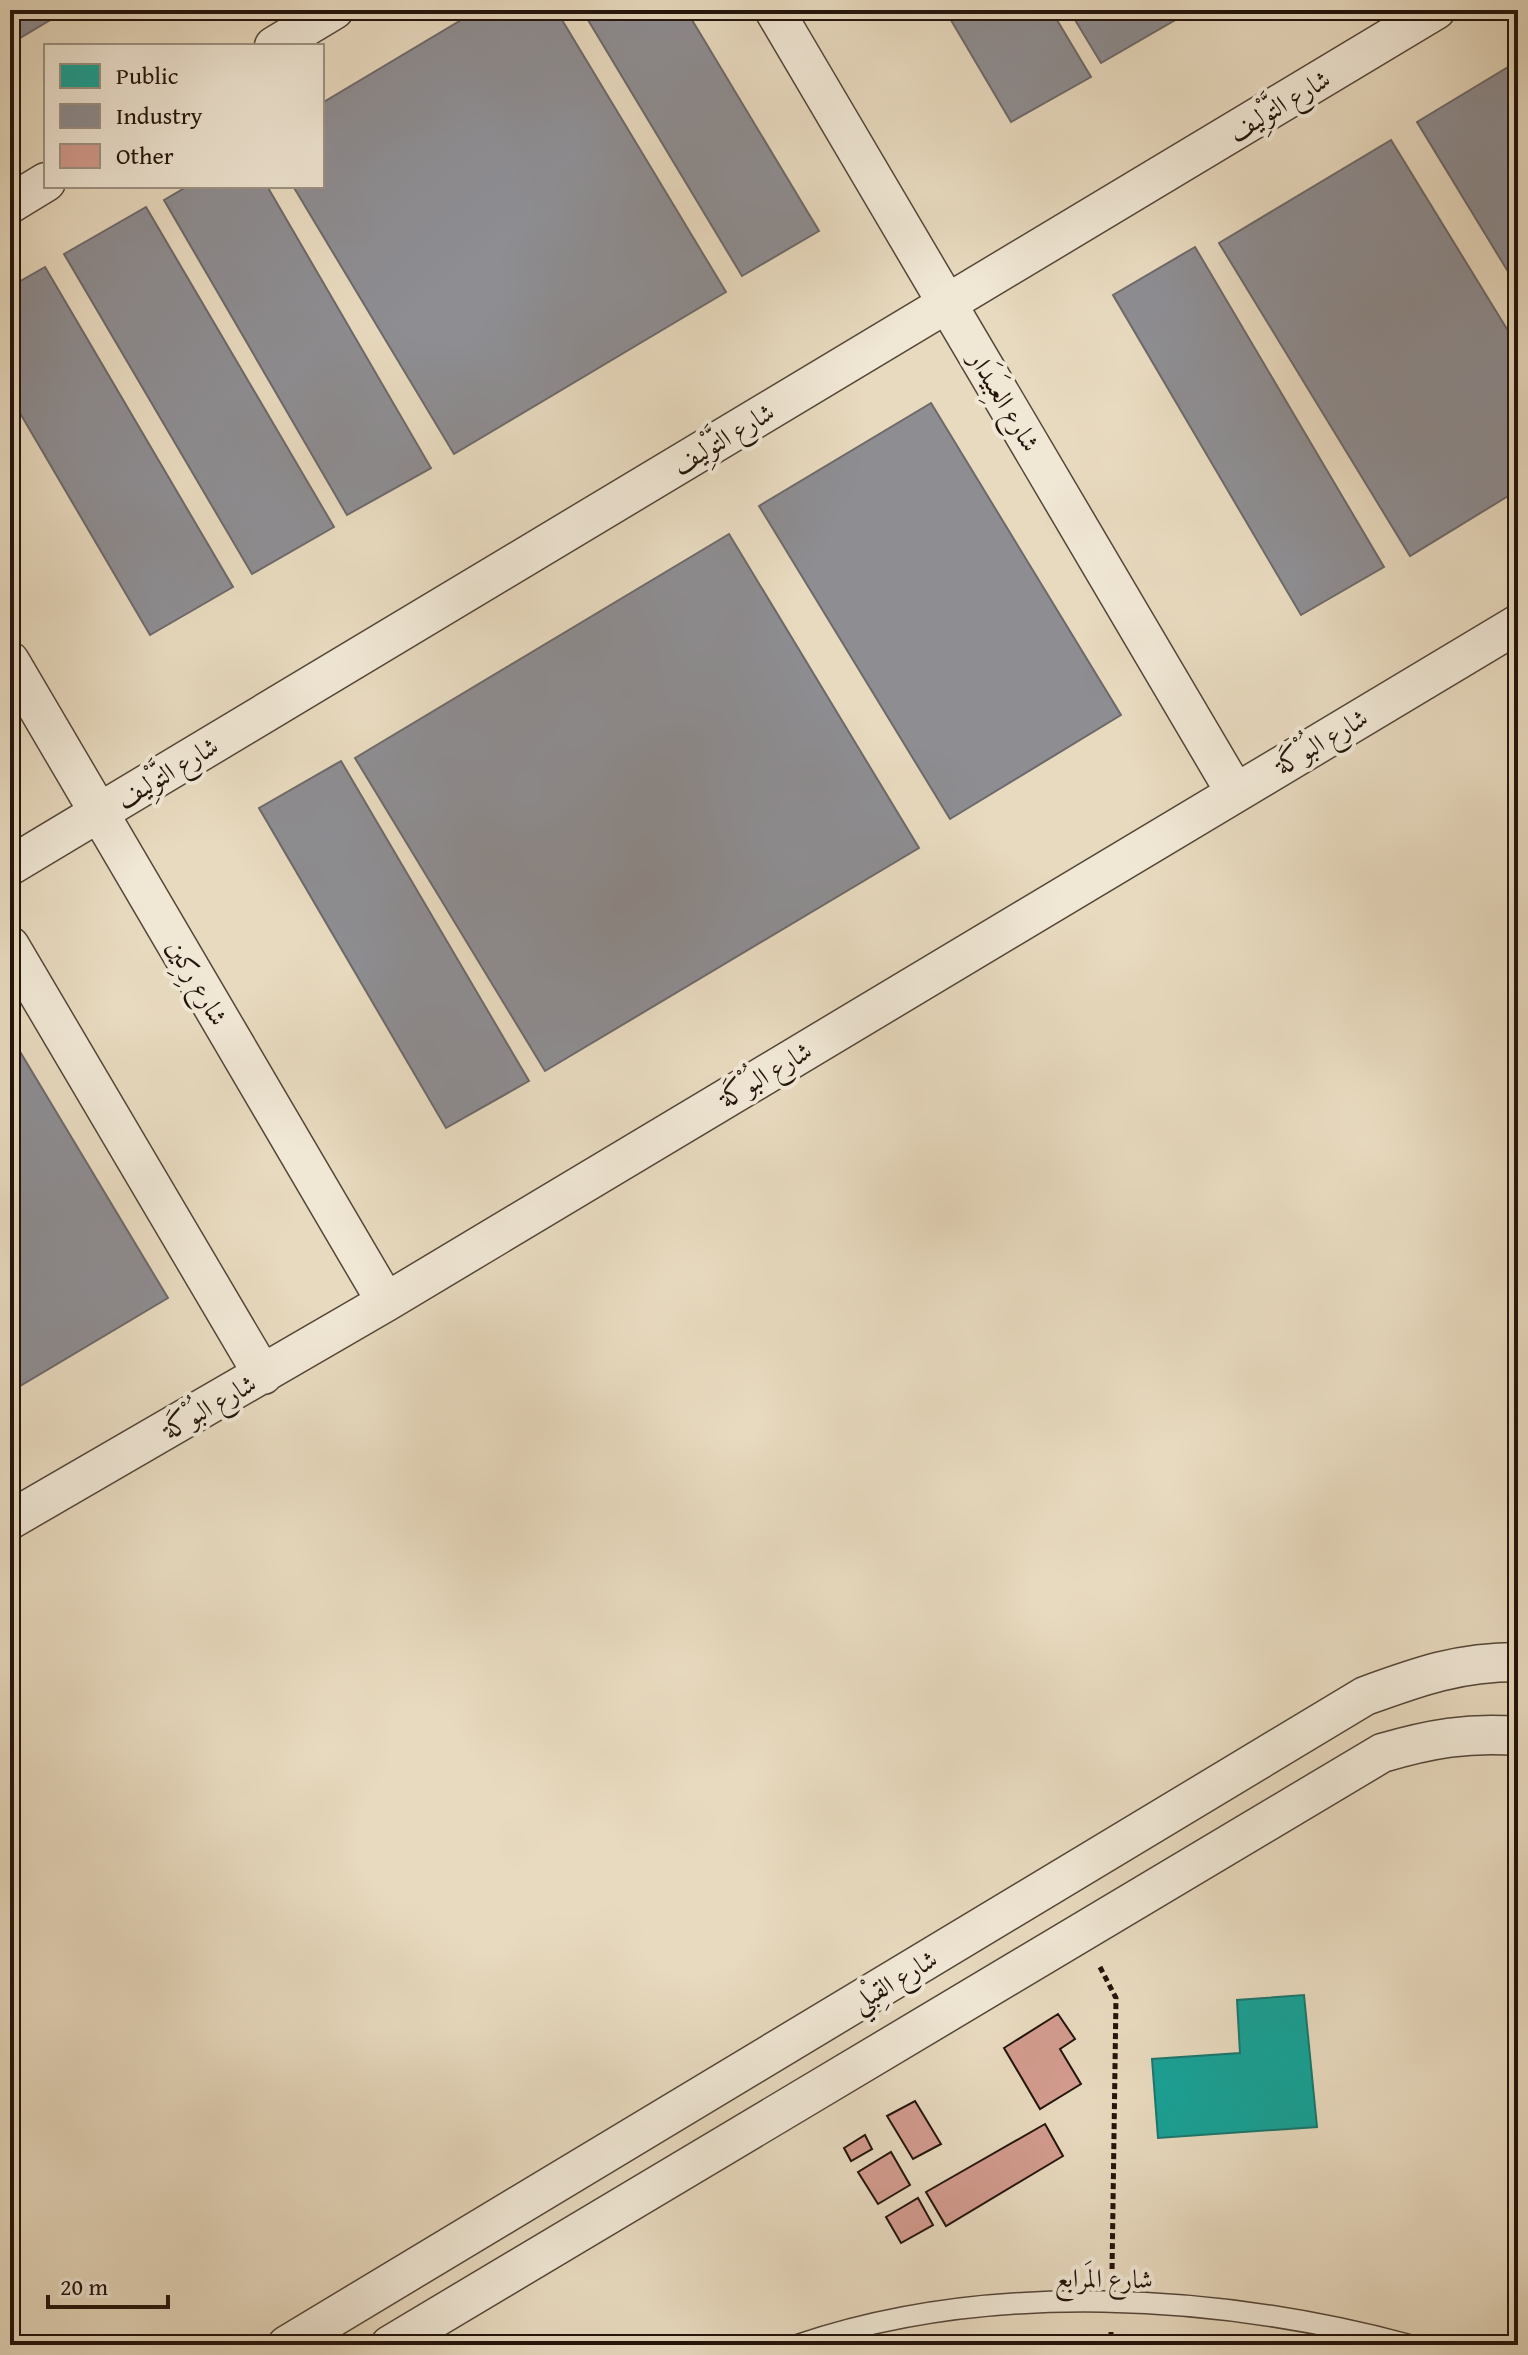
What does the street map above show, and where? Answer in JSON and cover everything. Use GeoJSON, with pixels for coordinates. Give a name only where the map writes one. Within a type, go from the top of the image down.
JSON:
{"type":"FeatureCollection","features":[{"type":"Feature","properties":{"kind":"street"},"geometry":{"type":"LineString","coordinates":[[277,44],[334,10]]}},
{"type":"Feature","properties":{"kind":"street","name":"شارع العِبَيدَار"},"geometry":{"type":"LineString","coordinates":[[774,10],[1235,792]]}},
{"type":"Feature","properties":{"kind":"street","name":"شارع التَّوْلِيف"},"geometry":{"type":"LineString","coordinates":[[10,866],[1436,10]]}},
{"type":"Feature","properties":{"kind":"street"},"geometry":{"type":"LineString","coordinates":[[10,204],[44,183]]}},
{"type":"Feature","properties":{"kind":"street","name":"شارع البُوْكَة"},"geometry":{"type":"LineString","coordinates":[[10,1520],[386,1302],[1518,624]]}},
{"type":"Feature","properties":{"kind":"street","name":"شارع رِكِين"},"geometry":{"type":"LineString","coordinates":[[10,661],[386,1302]]}},
{"type":"Feature","properties":{"kind":"street"},"geometry":{"type":"LineString","coordinates":[[10,946],[263,1375]]}},
{"type":"Feature","properties":{"kind":"street","name":"شارع القِبْلي"},"geometry":{"type":"LineString","coordinates":[[287,2345],[1365,1696],[1429,1672],[1481,1662],[1518,1662]]}},
{"type":"Feature","properties":{"kind":"street","name":"شارع القِبْلي"},"geometry":{"type":"LineString","coordinates":[[390,2345],[1382,1753],[1433,1738],[1487,1733],[1518,1736]]}},
{"type":"Feature","properties":{"kind":"lane","name":"شارع المَرابع"},"geometry":{"type":"LineString","coordinates":[[798,2345],[886,2322],[966,2309],[1112,2300],[1256,2313],[1357,2331],[1409,2345]]}},
{"type":"Feature","properties":{"kind":"path"},"geometry":{"type":"LineString","coordinates":[[1081,1930],[1116,1998],[1112,2280]]}},
{"type":"Feature","properties":{"kind":"building: Public"},"geometry":{"type":"Polygon","coordinates":[[[1304,1995],[1317,2127],[1158,2138],[1152,2059],[1240,2053],[1237,2000],[1304,1995]]]}},
{"type":"Feature","properties":{"kind":"building: Industry"},"geometry":{"type":"Polygon","coordinates":[[[10,10],[67,10],[10,44],[10,10]]]}},
{"type":"Feature","properties":{"kind":"building: Industry"},"geometry":{"type":"Polygon","coordinates":[[[478,10],[556,10],[726,292],[454,454],[294,188],[324,188],[324,102],[478,10]]]}},
{"type":"Feature","properties":{"kind":"building: Industry"},"geometry":{"type":"Polygon","coordinates":[[[582,10],[686,10],[819,231],[742,276],[582,10]]]}},
{"type":"Feature","properties":{"kind":"building: Industry"},"geometry":{"type":"Polygon","coordinates":[[[945,10],[1051,10],[1091,77],[1011,122],[945,10]]]}},
{"type":"Feature","properties":{"kind":"building: Industry"},"geometry":{"type":"Polygon","coordinates":[[[1069,10],[1179,10],[1182,16],[1101,63],[1069,10]]]}},
{"type":"Feature","properties":{"kind":"building: Industry"},"geometry":{"type":"Polygon","coordinates":[[[1518,61],[1518,288],[1417,122],[1518,61]]]}},
{"type":"Feature","properties":{"kind":"building: Industry"},"geometry":{"type":"Polygon","coordinates":[[[1391,140],[1518,347],[1518,490],[1410,556],[1219,243],[1391,140]]]}},
{"type":"Feature","properties":{"kind":"building: Industry"},"geometry":{"type":"Polygon","coordinates":[[[185,188],[268,188],[431,468],[347,515],[164,200],[185,188]]]}},
{"type":"Feature","properties":{"kind":"building: Industry"},"geometry":{"type":"Polygon","coordinates":[[[146,207],[334,527],[252,574],[64,254],[146,207]]]}},
{"type":"Feature","properties":{"kind":"building: Industry"},"geometry":{"type":"Polygon","coordinates":[[[1195,247],[1384,567],[1301,615],[1113,295],[1195,247]]]}},
{"type":"Feature","properties":{"kind":"building: Industry"},"geometry":{"type":"Polygon","coordinates":[[[45,267],[233,587],[150,635],[10,396],[10,287],[45,267]]]}},
{"type":"Feature","properties":{"kind":"building: Industry"},"geometry":{"type":"Polygon","coordinates":[[[931,403],[1121,715],[950,819],[759,506],[931,403]]]}},
{"type":"Feature","properties":{"kind":"building: Industry"},"geometry":{"type":"Polygon","coordinates":[[[729,534],[919,848],[545,1071],[355,758],[729,534]]]}},
{"type":"Feature","properties":{"kind":"building: Industry"},"geometry":{"type":"Polygon","coordinates":[[[341,761],[529,1081],[446,1128],[259,808],[341,761]]]}},
{"type":"Feature","properties":{"kind":"building: Industry"},"geometry":{"type":"Polygon","coordinates":[[[10,1035],[168,1298],[10,1392],[10,1035]]]}},
{"type":"Feature","properties":{"kind":"building: Other"},"geometry":{"type":"Polygon","coordinates":[[[1058,2014],[1075,2039],[1060,2049],[1081,2084],[1040,2109],[1004,2048],[1058,2014]]]}},
{"type":"Feature","properties":{"kind":"building: Other"},"geometry":{"type":"Polygon","coordinates":[[[915,2101],[941,2144],[913,2159],[887,2116],[915,2101]]]}},
{"type":"Feature","properties":{"kind":"building: Other"},"geometry":{"type":"Polygon","coordinates":[[[1045,2124],[1063,2156],[946,2226],[926,2192],[1045,2124]]]}},
{"type":"Feature","properties":{"kind":"building: Other"},"geometry":{"type":"Polygon","coordinates":[[[865,2135],[872,2149],[851,2161],[844,2148],[865,2135]]]}},
{"type":"Feature","properties":{"kind":"building: Other"},"geometry":{"type":"Polygon","coordinates":[[[891,2152],[910,2185],[878,2204],[858,2172],[891,2152]]]}},
{"type":"Feature","properties":{"kind":"building: Other"},"geometry":{"type":"Polygon","coordinates":[[[918,2198],[933,2225],[901,2243],[886,2217],[918,2198]]]}}]}
